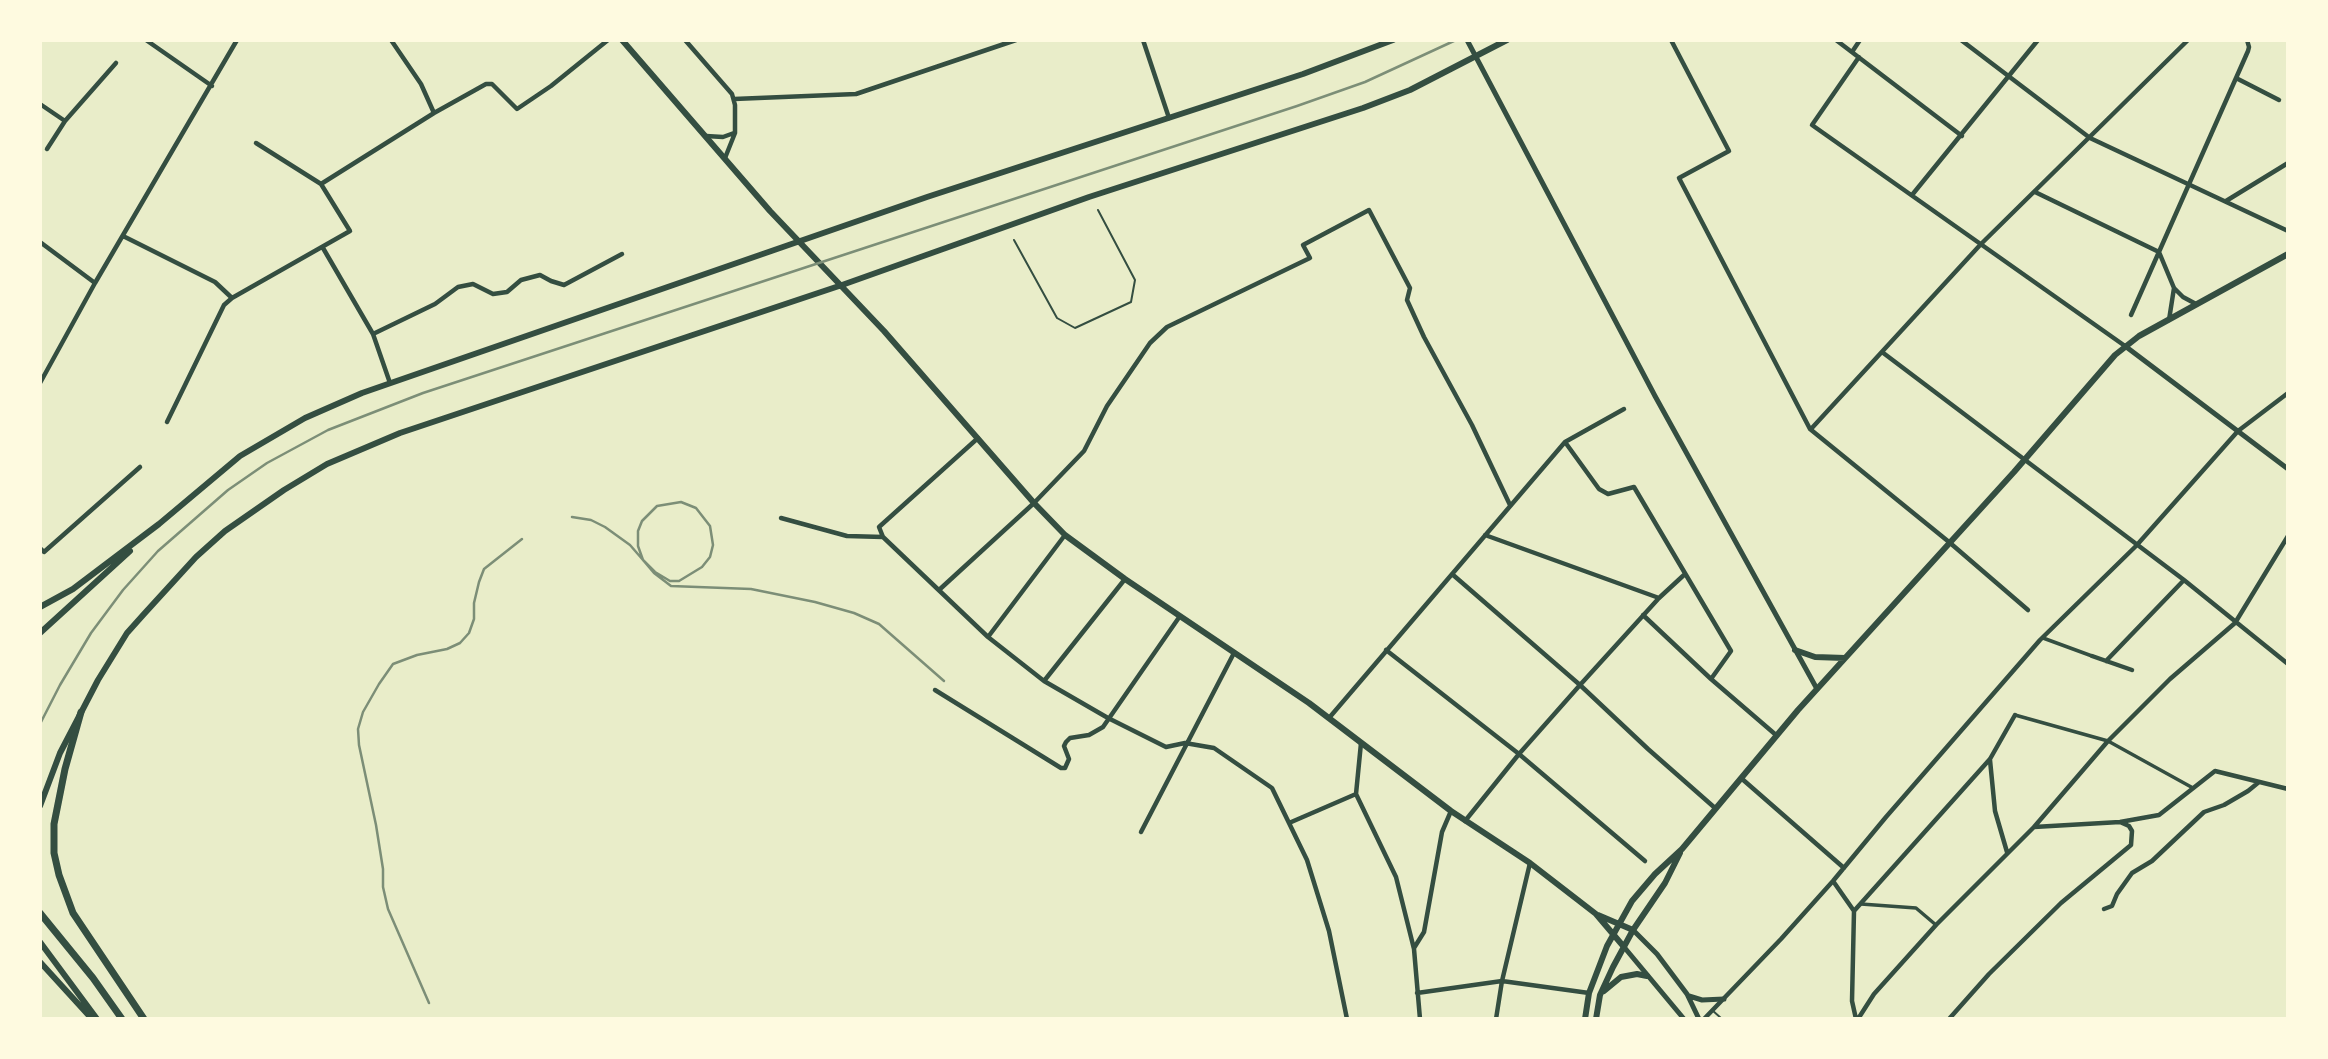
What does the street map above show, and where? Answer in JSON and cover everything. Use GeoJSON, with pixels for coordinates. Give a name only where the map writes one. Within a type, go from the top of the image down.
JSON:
{"type":"FeatureCollection","features":[{"type":"Feature","properties":{"kind":"main road"},"geometry":{"type":"LineString","coordinates":[[622,40],[800,243],[842,285],[1065,535],[1329,719],[1465,821],[1530,863],[1596,914],[1624,947]]}},
{"type":"Feature","properties":{"kind":"main road"},"geometry":{"type":"LineString","coordinates":[[40,633],[159,524],[240,456],[305,418],[390,383],[927,198],[1303,74],[1393,40]]}},
{"type":"Feature","properties":{"kind":"main road"},"geometry":{"type":"LineString","coordinates":[[40,806],[60,753],[117,648],[163,590],[225,531],[307,476],[400,433],[842,285],[1089,197],[1363,108],[1410,90],[1507,40]]}},
{"type":"Feature","properties":{"kind":"main road"},"geometry":{"type":"LineString","coordinates":[[1585,1019],[1590,993],[1613,933],[1632,901],[1682,849],[1776,735],[2125,346],[2288,254]]}},
{"type":"Feature","properties":{"kind":"main road"},"geometry":{"type":"LineString","coordinates":[[40,607],[73,589],[159,524]]}},
{"type":"Feature","properties":{"kind":"main road"},"geometry":{"type":"LineString","coordinates":[[1795,650],[1815,657],[1846,659]]}},
{"type":"Feature","properties":{"kind":"main road"},"geometry":{"type":"LineString","coordinates":[[81,712],[55,816],[53,837],[59,875],[73,913],[144,1019]]}},
{"type":"Feature","properties":{"kind":"main road"},"geometry":{"type":"LineString","coordinates":[[1596,1019],[1600,995],[1624,947],[1665,883],[1682,849]]}},
{"type":"Feature","properties":{"kind":"main road"},"geometry":{"type":"LineString","coordinates":[[40,913],[93,978],[122,1019]]}},
{"type":"Feature","properties":{"kind":"main road"},"geometry":{"type":"LineString","coordinates":[[1596,914],[1633,930]]}},
{"type":"Feature","properties":{"kind":"main road"},"geometry":{"type":"LineString","coordinates":[[40,942],[94,1019]]}},
{"type":"Feature","properties":{"kind":"main road"},"geometry":{"type":"LineString","coordinates":[[40,962],[94,1019]]}},
{"type":"Feature","properties":{"kind":"main road"},"geometry":{"type":"LineString","coordinates":[[1600,995],[1620,977],[1637,974],[1647,976]]}},
{"type":"Feature","properties":{"kind":"street"},"geometry":{"type":"LineString","coordinates":[[146,40],[212,86]]}},
{"type":"Feature","properties":{"kind":"street"},"geometry":{"type":"LineString","coordinates":[[40,383],[237,40]]}},
{"type":"Feature","properties":{"kind":"street"},"geometry":{"type":"LineString","coordinates":[[391,40],[421,84],[434,113]]}},
{"type":"Feature","properties":{"kind":"street"},"geometry":{"type":"LineString","coordinates":[[321,184],[434,113],[486,84],[492,84],[517,109],[551,86],[608,40]]}},
{"type":"Feature","properties":{"kind":"street"},"geometry":{"type":"LineString","coordinates":[[685,40],[734,99],[735,133],[725,158]]}},
{"type":"Feature","properties":{"kind":"street"},"geometry":{"type":"LineString","coordinates":[[734,99],[856,94],[1016,40]]}},
{"type":"Feature","properties":{"kind":"street"},"geometry":{"type":"LineString","coordinates":[[1143,40],[1169,118]]}},
{"type":"Feature","properties":{"kind":"street"},"geometry":{"type":"LineString","coordinates":[[1467,40],[1656,396],[1817,690]]}},
{"type":"Feature","properties":{"kind":"street"},"geometry":{"type":"LineString","coordinates":[[1671,40],[1729,151],[1679,178],[1810,429],[2028,610]]}},
{"type":"Feature","properties":{"kind":"street"},"geometry":{"type":"LineString","coordinates":[[1836,40],[1962,136]]}},
{"type":"Feature","properties":{"kind":"street"},"geometry":{"type":"LineString","coordinates":[[1852,52],[1860,40]]}},
{"type":"Feature","properties":{"kind":"street"},"geometry":{"type":"LineString","coordinates":[[1961,40],[2090,138],[2288,231]]}},
{"type":"Feature","properties":{"kind":"street"},"geometry":{"type":"LineString","coordinates":[[1912,195],[2011,77],[2038,40]]}},
{"type":"Feature","properties":{"kind":"street"},"geometry":{"type":"LineString","coordinates":[[1810,429],[1981,244],[2188,40]]}},
{"type":"Feature","properties":{"kind":"street"},"geometry":{"type":"LineString","coordinates":[[2132,315],[2249,47],[2247,40]]}},
{"type":"Feature","properties":{"kind":"street"},"geometry":{"type":"LineString","coordinates":[[1859,57],[1812,125],[2125,346],[2288,469]]}},
{"type":"Feature","properties":{"kind":"street"},"geometry":{"type":"LineString","coordinates":[[47,149],[65,121],[116,64]]}},
{"type":"Feature","properties":{"kind":"street"},"geometry":{"type":"LineString","coordinates":[[2236,78],[2279,100]]}},
{"type":"Feature","properties":{"kind":"street"},"geometry":{"type":"LineString","coordinates":[[40,104],[65,121]]}},
{"type":"Feature","properties":{"kind":"street"},"geometry":{"type":"LineString","coordinates":[[706,136],[723,137],[735,133]]}},
{"type":"Feature","properties":{"kind":"street"},"geometry":{"type":"LineString","coordinates":[[167,422],[224,306],[232,298],[350,231],[321,184],[256,143]]}},
{"type":"Feature","properties":{"kind":"street"},"geometry":{"type":"LineString","coordinates":[[2225,202],[2288,163]]}},
{"type":"Feature","properties":{"kind":"street"},"geometry":{"type":"LineString","coordinates":[[2035,192],[2159,252],[2174,288],[2196,304]]}},
{"type":"Feature","properties":{"kind":"street"},"geometry":{"type":"LineString","coordinates":[[939,590],[1034,503],[1084,451],[1107,406],[1150,343],[1167,327],[1310,258],[1303,245],[1369,210],[1410,288],[1407,300],[1424,337],[1472,425],[1510,505]]}},
{"type":"Feature","properties":{"kind":"street"},"geometry":{"type":"LineString","coordinates":[[123,236],[215,282],[232,298]]}},
{"type":"Feature","properties":{"kind":"street"},"geometry":{"type":"LineString","coordinates":[[40,242],[95,284]]}},
{"type":"Feature","properties":{"kind":"street"},"geometry":{"type":"LineString","coordinates":[[323,248],[373,334],[390,383]]}},
{"type":"Feature","properties":{"kind":"street"},"geometry":{"type":"LineString","coordinates":[[373,334],[435,304],[458,287],[473,284],[493,294],[507,292],[521,280],[540,275],[564,285],[622,254]]}},
{"type":"Feature","properties":{"kind":"street"},"geometry":{"type":"LineString","coordinates":[[2169,320],[2174,288]]}},
{"type":"Feature","properties":{"kind":"street"},"geometry":{"type":"LineString","coordinates":[[1882,352],[2184,580],[2288,664]]}},
{"type":"Feature","properties":{"kind":"street"},"geometry":{"type":"LineString","coordinates":[[1633,930],[1657,954],[1702,1019],[1781,939],[1833,881],[1885,817],[2042,638],[2136,546],[2238,431],[2288,394]]}},
{"type":"Feature","properties":{"kind":"street"},"geometry":{"type":"LineString","coordinates":[[1329,719],[1385,650],[1565,442],[1625,409]]}},
{"type":"Feature","properties":{"kind":"street"},"geometry":{"type":"LineString","coordinates":[[978,438],[879,527],[883,537],[988,637],[1044,681],[1166,747],[1185,743],[1214,748],[1272,788],[1307,860],[1329,931],[1348,1019]]}},
{"type":"Feature","properties":{"kind":"street"},"geometry":{"type":"LineString","coordinates":[[1565,442],[1599,489],[1608,494],[1633,488],[1731,650],[1711,679]]}},
{"type":"Feature","properties":{"kind":"street"},"geometry":{"type":"LineString","coordinates":[[40,548],[44,552],[140,467]]}},
{"type":"Feature","properties":{"kind":"street"},"geometry":{"type":"LineString","coordinates":[[781,518],[847,536],[883,537]]}},
{"type":"Feature","properties":{"kind":"street"},"geometry":{"type":"LineString","coordinates":[[988,637],[1065,535]]}},
{"type":"Feature","properties":{"kind":"street"},"geometry":{"type":"LineString","coordinates":[[1485,535],[1659,598]]}},
{"type":"Feature","properties":{"kind":"street"},"geometry":{"type":"LineString","coordinates":[[1857,1019],[1874,994],[1936,925],[2034,827],[2108,741],[2170,679],[2235,623],[2288,536]]}},
{"type":"Feature","properties":{"kind":"street"},"geometry":{"type":"LineString","coordinates":[[1452,574],[1580,685],[1715,808]]}},
{"type":"Feature","properties":{"kind":"street"},"geometry":{"type":"LineString","coordinates":[[1465,821],[1580,685],[1659,598],[1685,574]]}},
{"type":"Feature","properties":{"kind":"street"},"geometry":{"type":"LineString","coordinates":[[1044,681],[1125,579]]}},
{"type":"Feature","properties":{"kind":"street"},"geometry":{"type":"LineString","coordinates":[[2106,661],[2184,580]]}},
{"type":"Feature","properties":{"kind":"street"},"geometry":{"type":"LineString","coordinates":[[1643,615],[1776,735]]}},
{"type":"Feature","properties":{"kind":"street"},"geometry":{"type":"LineString","coordinates":[[935,690],[1065,768],[1069,759],[1066,742],[1070,738],[1089,735],[1103,727],[1180,616]]}},
{"type":"Feature","properties":{"kind":"street"},"geometry":{"type":"LineString","coordinates":[[2042,638],[2132,670]]}},
{"type":"Feature","properties":{"kind":"street"},"geometry":{"type":"LineString","coordinates":[[1385,650],[1519,754],[1646,861]]}},
{"type":"Feature","properties":{"kind":"street"},"geometry":{"type":"LineString","coordinates":[[1141,832],[1234,653]]}},
{"type":"Feature","properties":{"kind":"street"},"geometry":{"type":"LineString","coordinates":[[1854,911],[1990,759],[2015,715],[2108,741],[2193,788]]}},
{"type":"Feature","properties":{"kind":"street"},"geometry":{"type":"LineString","coordinates":[[1361,743],[1356,794],[1396,877],[1414,949],[1420,1019]]}},
{"type":"Feature","properties":{"kind":"street"},"geometry":{"type":"LineString","coordinates":[[1990,759],[1995,811],[2007,852]]}},
{"type":"Feature","properties":{"kind":"street"},"geometry":{"type":"LineString","coordinates":[[2034,827],[2120,822],[2159,815],[2215,771],[2288,789]]}},
{"type":"Feature","properties":{"kind":"street"},"geometry":{"type":"LineString","coordinates":[[1741,778],[1844,868]]}},
{"type":"Feature","properties":{"kind":"street"},"geometry":{"type":"LineString","coordinates":[[2104,909],[2112,906],[2132,873],[2152,861],[2204,812],[2248,792],[2260,781]]}},
{"type":"Feature","properties":{"kind":"street"},"geometry":{"type":"LineString","coordinates":[[1289,823],[1356,794]]}},
{"type":"Feature","properties":{"kind":"street"},"geometry":{"type":"LineString","coordinates":[[1414,949],[1424,932],[1442,832],[1451,811]]}},
{"type":"Feature","properties":{"kind":"street"},"geometry":{"type":"LineString","coordinates":[[1950,1019],[1989,974],[2061,903],[2131,845],[2132,831],[2129,826],[2120,822]]}},
{"type":"Feature","properties":{"kind":"street"},"geometry":{"type":"LineString","coordinates":[[1496,1019],[1502,981],[1530,863]]}},
{"type":"Feature","properties":{"kind":"street"},"geometry":{"type":"LineString","coordinates":[[1833,881],[1854,911],[1852,1001],[1857,1019]]}},
{"type":"Feature","properties":{"kind":"street"},"geometry":{"type":"LineString","coordinates":[[1860,904],[1916,908],[1936,925]]}},
{"type":"Feature","properties":{"kind":"street"},"geometry":{"type":"LineString","coordinates":[[1624,947],[1684,1019]]}},
{"type":"Feature","properties":{"kind":"street"},"geometry":{"type":"LineString","coordinates":[[1417,993],[1502,981],[1590,993]]}},
{"type":"Feature","properties":{"kind":"street"},"geometry":{"type":"LineString","coordinates":[[1687,994],[1702,1000],[1724,999]]}},
{"type":"Feature","properties":{"kind":"lane"},"geometry":{"type":"LineString","coordinates":[[1014,240],[1057,318],[1075,328],[1131,302],[1135,280],[1098,210]]}},
{"type":"Feature","properties":{"kind":"lane"},"geometry":{"type":"LineString","coordinates":[[1713,1010],[1722,1019]]}},
{"type":"Feature","properties":{"kind":"railway"},"geometry":{"type":"LineString","coordinates":[[40,724],[91,633],[123,590],[158,551],[228,490],[267,463],[328,430],[423,393],[1297,106],[1365,82],[1456,40]]}},
{"type":"Feature","properties":{"kind":"railway"},"geometry":{"type":"LineString","coordinates":[[572,517],[591,520],[605,527],[630,545],[643,560],[655,572],[670,581],[679,581],[702,567],[710,557],[713,545],[710,526],[696,508],[681,502],[657,506],[642,521],[638,531],[638,546],[643,560],[654,573],[671,586],[751,589],[854,613],[879,624],[944,681]]}},
{"type":"Feature","properties":{"kind":"railway"},"geometry":{"type":"LineString","coordinates":[[429,1003],[388,909],[358,729],[363,712],[393,664],[417,655],[447,649],[460,643],[469,633],[484,569],[522,539]]}}]}
